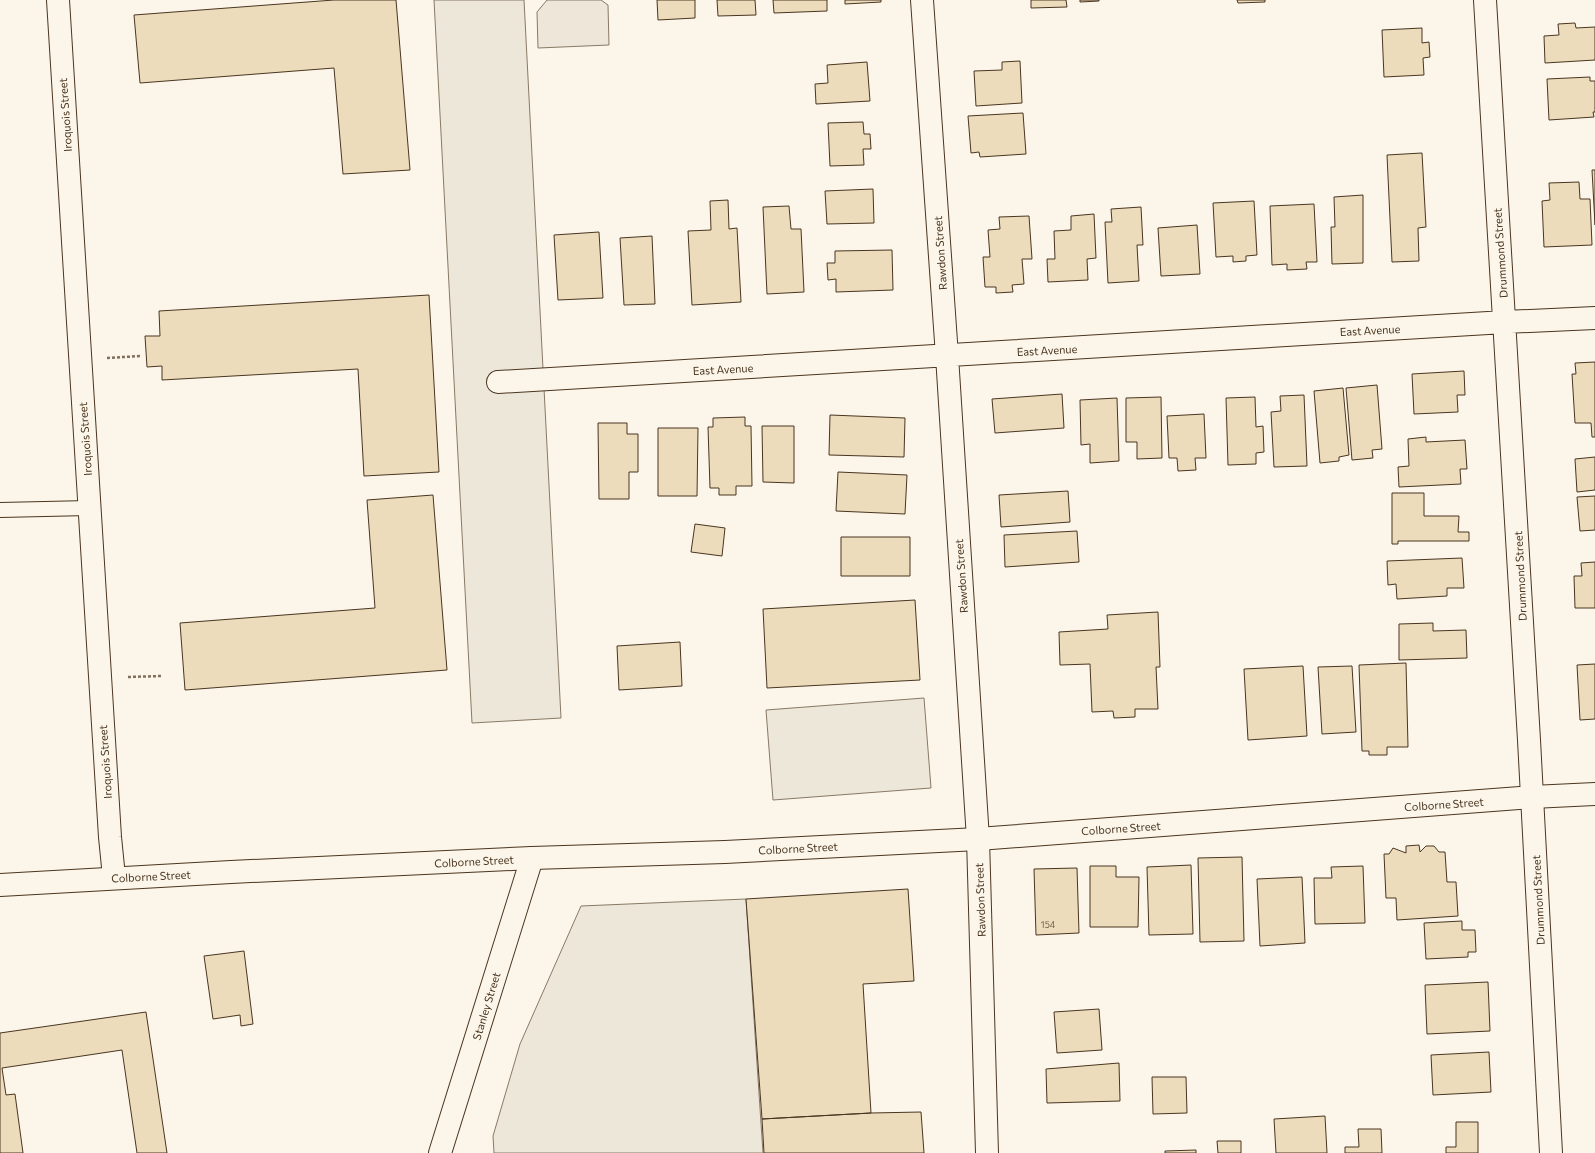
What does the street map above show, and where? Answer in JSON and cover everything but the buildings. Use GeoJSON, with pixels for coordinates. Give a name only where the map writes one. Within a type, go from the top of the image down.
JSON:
{"type":"FeatureCollection","features":[{"type":"Feature","properties":{"kind":"street","name":"Iroquois Street"},"geometry":{"type":"LineString","coordinates":[[58,0],[110,837],[114,877]]}},
{"type":"Feature","properties":{"kind":"street","name":"Rawdon Street"},"geometry":{"type":"LineString","coordinates":[[922,0],[947,356],[978,839],[987,1153]]}},
{"type":"Feature","properties":{"kind":"street","name":"Drummond Street"},"geometry":{"type":"LineString","coordinates":[[1485,0],[1505,322],[1551,1153]]}},
{"type":"Feature","properties":{"kind":"street","name":"East Avenue"},"geometry":{"type":"LineString","coordinates":[[498,382],[1505,322],[1595,318]]}},
{"type":"Feature","properties":{"kind":"street","name":"Colborne Street"},"geometry":{"type":"LineString","coordinates":[[0,885],[114,877],[532,858],[725,852],[978,839],[1532,797],[1595,794]]}},
{"type":"Feature","properties":{"kind":"street","name":"Stanley Street"},"geometry":{"type":"LineString","coordinates":[[440,1153],[532,858]]}},
{"type":"Feature","properties":{"kind":"lane"},"geometry":{"type":"LineString","coordinates":[[0,510],[89,508]]}},
{"type":"Feature","properties":{"kind":"path"},"geometry":{"type":"LineString","coordinates":[[80,359],[141,356]]}},
{"type":"Feature","properties":{"kind":"path"},"geometry":{"type":"LineString","coordinates":[[100,678],[161,676]]}},
{"type":"Feature","properties":{"kind":"shaded area"},"geometry":{"type":"Polygon","coordinates":[[[434,0],[524,0],[561,718],[472,723],[434,0]]]}},
{"type":"Feature","properties":{"kind":"shaded area"},"geometry":{"type":"Polygon","coordinates":[[[547,0],[601,0],[608,5],[609,45],[538,48],[537,12],[547,0]]]}},
{"type":"Feature","properties":{"kind":"shaded area"},"geometry":{"type":"Polygon","coordinates":[[[924,698],[931,788],[773,800],[766,710],[924,698]]]}},
{"type":"Feature","properties":{"kind":"shaded area"},"geometry":{"type":"Polygon","coordinates":[[[746,899],[763,1153],[494,1153],[493,1136],[520,1044],[581,906],[746,899]]]}}]}
